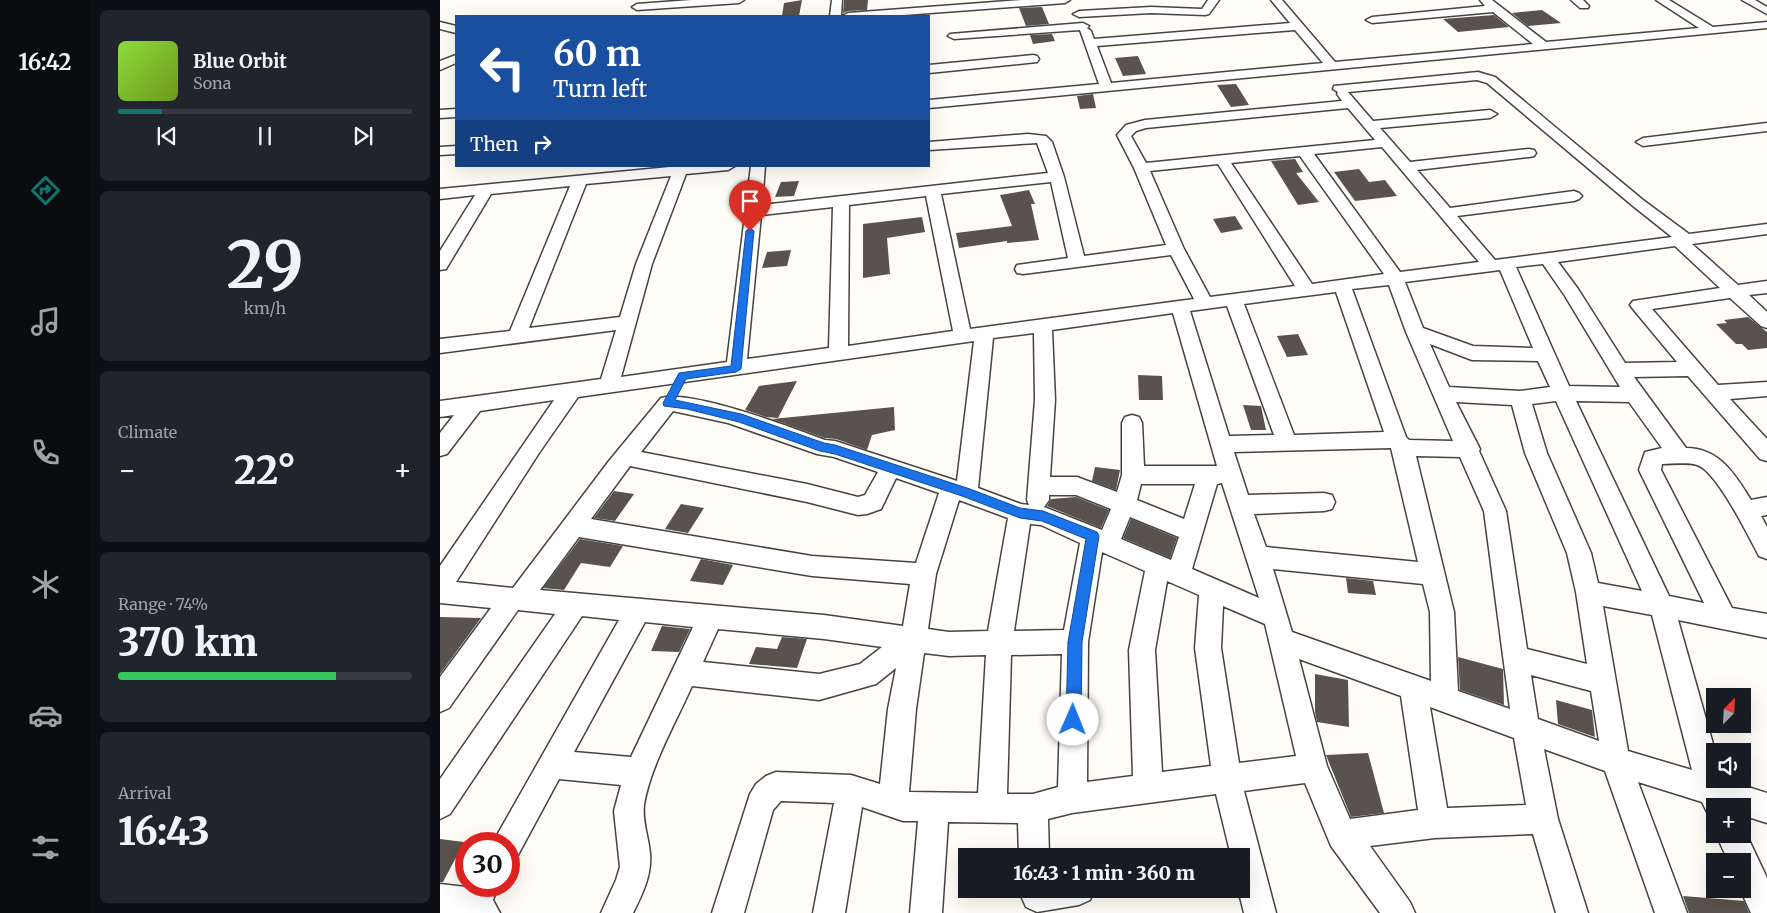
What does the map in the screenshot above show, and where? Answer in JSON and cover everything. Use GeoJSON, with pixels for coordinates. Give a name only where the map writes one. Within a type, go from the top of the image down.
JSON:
{"type":"FeatureCollection","features":[{"type":"Feature","properties":{"kind":"street"},"geometry":{"type":"LineString","coordinates":[[636,8],[659,2],[739,0]]}},
{"type":"Feature","properties":{"kind":"street"},"geometry":{"type":"LineString","coordinates":[[836,15],[837,0]]}},
{"type":"Feature","properties":{"kind":"street"},"geometry":{"type":"LineString","coordinates":[[880,15],[1065,0]]}},
{"type":"Feature","properties":{"kind":"street"},"geometry":{"type":"LineString","coordinates":[[1079,0],[1079,14],[1106,87]]}},
{"type":"Feature","properties":{"kind":"street"},"geometry":{"type":"LineString","coordinates":[[1090,44],[1155,19],[1205,12],[1214,0]]}},
{"type":"Feature","properties":{"kind":"street"},"geometry":{"type":"LineString","coordinates":[[1276,0],[1298,26],[1327,66],[1339,89],[1351,104],[1445,213],[1499,264],[1545,355],[1662,607],[1716,798]]}},
{"type":"Feature","properties":{"kind":"street"},"geometry":{"type":"LineString","coordinates":[[1485,0],[1543,46]]}},
{"type":"Feature","properties":{"kind":"street"},"geometry":{"type":"LineString","coordinates":[[1661,0],[1711,30]]}},
{"type":"Feature","properties":{"kind":"street"},"geometry":{"type":"LineString","coordinates":[[1747,0],[1767,11]]}},
{"type":"Feature","properties":{"kind":"street"},"geometry":{"type":"LineString","coordinates":[[1372,20],[1495,8]]}},
{"type":"Feature","properties":{"kind":"street"},"geometry":{"type":"LineString","coordinates":[[1079,14],[1298,26]]}},
{"type":"Feature","properties":{"kind":"street"},"geometry":{"type":"LineString","coordinates":[[440,25],[455,30]]}},
{"type":"Feature","properties":{"kind":"street"},"geometry":{"type":"LineString","coordinates":[[930,104],[1767,25]]}},
{"type":"Feature","properties":{"kind":"street"},"geometry":{"type":"LineString","coordinates":[[954,36],[1083,26]]}},
{"type":"Feature","properties":{"kind":"street"},"geometry":{"type":"LineString","coordinates":[[440,66],[455,59]]}},
{"type":"Feature","properties":{"kind":"street"},"geometry":{"type":"LineString","coordinates":[[930,69],[1033,60]]}},
{"type":"Feature","properties":{"kind":"street"},"geometry":{"type":"LineString","coordinates":[[1339,89],[1478,76],[1491,80],[1682,240],[1733,292],[1767,322]]}},
{"type":"Feature","properties":{"kind":"street"},"geometry":{"type":"LineString","coordinates":[[1205,304],[1176,249],[1141,168],[1124,135],[1131,128],[1145,124],[1351,104]]}},
{"type":"Feature","properties":{"kind":"street"},"geometry":{"type":"LineString","coordinates":[[440,114],[455,113]]}},
{"type":"Feature","properties":{"kind":"street"},"geometry":{"type":"LineString","coordinates":[[1369,125],[1490,114]]}},
{"type":"Feature","properties":{"kind":"street"},"geometry":{"type":"LineString","coordinates":[[1643,142],[1767,126]]}},
{"type":"Feature","properties":{"kind":"street"},"geometry":{"type":"LineString","coordinates":[[930,146],[1036,138],[1045,142],[1057,176],[1077,262]]}},
{"type":"Feature","properties":{"kind":"street"},"geometry":{"type":"LineString","coordinates":[[1141,168],[1384,143]]}},
{"type":"Feature","properties":{"kind":"street"},"geometry":{"type":"LineString","coordinates":[[440,152],[455,150]]}},
{"type":"Feature","properties":{"kind":"street"},"geometry":{"type":"LineString","coordinates":[[1304,151],[1395,278],[1415,332],[1469,449],[1495,511],[1526,729],[1543,819],[1572,913]]}},
{"type":"Feature","properties":{"kind":"street"},"geometry":{"type":"LineString","coordinates":[[1405,167],[1529,153]]}},
{"type":"Feature","properties":{"kind":"street"},"geometry":{"type":"LineString","coordinates":[[1222,160],[1306,290]]}},
{"type":"Feature","properties":{"kind":"street"},"geometry":{"type":"LineString","coordinates":[[440,194],[630,174],[680,172],[720,167]]}},
{"type":"Feature","properties":{"kind":"street"},"geometry":{"type":"LineString","coordinates":[[736,369],[758,167]]}},
{"type":"Feature","properties":{"kind":"street"},"geometry":{"type":"LineString","coordinates":[[609,386],[644,264],[680,172]]}},
{"type":"Feature","properties":{"kind":"street"},"geometry":{"type":"LineString","coordinates":[[752,211],[1057,176]]}},
{"type":"Feature","properties":{"kind":"street"},"geometry":{"type":"LineString","coordinates":[[517,336],[580,180]]}},
{"type":"Feature","properties":{"kind":"street"},"geometry":{"type":"LineString","coordinates":[[440,265],[486,189]]}},
{"type":"Feature","properties":{"kind":"street"},"geometry":{"type":"LineString","coordinates":[[933,191],[963,337]]}},
{"type":"Feature","properties":{"kind":"street"},"geometry":{"type":"LineString","coordinates":[[1445,213],[1574,196]]}},
{"type":"Feature","properties":{"kind":"street"},"geometry":{"type":"LineString","coordinates":[[838,354],[841,201]]}},
{"type":"Feature","properties":{"kind":"street"},"geometry":{"type":"LineString","coordinates":[[440,409],[1342,285],[1767,229]]}},
{"type":"Feature","properties":{"kind":"street"},"geometry":{"type":"LineString","coordinates":[[1023,269],[1176,249]]}},
{"type":"Feature","properties":{"kind":"street"},"geometry":{"type":"LineString","coordinates":[[1547,258],[1572,294],[1635,395],[1680,456]]}},
{"type":"Feature","properties":{"kind":"street"},"geometry":{"type":"LineString","coordinates":[[1342,285],[1400,444],[1433,574],[1442,612],[1445,699]]}},
{"type":"Feature","properties":{"kind":"street"},"geometry":{"type":"LineString","coordinates":[[1767,287],[1639,304],[1767,454]]}},
{"type":"Feature","properties":{"kind":"street"},"geometry":{"type":"LineString","coordinates":[[1234,300],[1287,442]]}},
{"type":"Feature","properties":{"kind":"street"},"geometry":{"type":"LineString","coordinates":[[1148,789],[1142,650],[1168,569],[1192,532],[1219,475],[1221,444],[1180,307]]}},
{"type":"Feature","properties":{"kind":"street"},"geometry":{"type":"LineString","coordinates":[[440,346],[627,322]]}},
{"type":"Feature","properties":{"kind":"street"},"geometry":{"type":"LineString","coordinates":[[992,808],[999,644],[1010,582],[1028,514],[1039,486],[1045,400],[1043,326]]}},
{"type":"Feature","properties":{"kind":"street"},"geometry":{"type":"LineString","coordinates":[[1415,332],[1472,353],[1545,355]]}},
{"type":"Feature","properties":{"kind":"street"},"geometry":{"type":"LineString","coordinates":[[893,803],[902,709],[912,638],[924,574],[959,490],[984,334]]}},
{"type":"Feature","properties":{"kind":"street"},"geometry":{"type":"LineString","coordinates":[[1619,370],[1692,368]]}},
{"type":"Feature","properties":{"kind":"street"},"geometry":{"type":"LineString","coordinates":[[440,698],[668,403],[682,376]]}},
{"type":"Feature","properties":{"kind":"street"},"geometry":{"type":"LineString","coordinates":[[1713,393],[1767,389]]}},
{"type":"Feature","properties":{"kind":"street"},"geometry":{"type":"LineString","coordinates":[[440,586],[532,447],[572,391]]}},
{"type":"Feature","properties":{"kind":"street"},"geometry":{"type":"LineString","coordinates":[[1444,394],[1520,398],[1563,393],[1635,395]]}},
{"type":"Feature","properties":{"kind":"street"},"geometry":{"type":"LineString","coordinates":[[1520,398],[1536,453],[1579,553],[1588,592],[1616,761],[1671,913]]}},
{"type":"Feature","properties":{"kind":"street"},"geometry":{"type":"LineString","coordinates":[[668,403],[687,405],[741,418],[824,448],[835,449],[1100,539],[1212,588],[1278,628],[1413,688],[1713,798]]}},
{"type":"Feature","properties":{"kind":"street"},"geometry":{"type":"LineString","coordinates":[[440,448],[473,405]]}},
{"type":"Feature","properties":{"kind":"street"},"geometry":{"type":"LineString","coordinates":[[1072,798],[1075,642],[1100,539],[1124,505],[1133,475],[1132,423]]}},
{"type":"Feature","properties":{"kind":"street"},"geometry":{"type":"LineString","coordinates":[[1221,444],[1287,442],[1400,444],[1469,449]]}},
{"type":"Feature","properties":{"kind":"street"},"geometry":{"type":"LineString","coordinates":[[1724,617],[1650,470],[1653,458],[1661,456],[1695,456],[1708,461],[1745,510],[1767,549]]}},
{"type":"Feature","properties":{"kind":"street"},"geometry":{"type":"LineString","coordinates":[[626,457],[807,493],[858,506],[873,502],[891,468]]}},
{"type":"Feature","properties":{"kind":"street"},"geometry":{"type":"LineString","coordinates":[[1133,475],[1219,475]]}},
{"type":"Feature","properties":{"kind":"street"},"geometry":{"type":"LineString","coordinates":[[1219,475],[1241,505],[1258,557],[1271,598],[1312,768],[1342,835],[1381,886],[1398,913]]}},
{"type":"Feature","properties":{"kind":"street"},"geometry":{"type":"LineString","coordinates":[[1039,486],[1077,486],[1192,532]]}},
{"type":"Feature","properties":{"kind":"street"},"geometry":{"type":"LineString","coordinates":[[1241,505],[1324,502]]}},
{"type":"Feature","properties":{"kind":"street"},"geometry":{"type":"LineString","coordinates":[[1745,510],[1767,506]]}},
{"type":"Feature","properties":{"kind":"street"},"geometry":{"type":"LineString","coordinates":[[573,526],[812,566],[924,574]]}},
{"type":"Feature","properties":{"kind":"street"},"geometry":{"type":"LineString","coordinates":[[1258,557],[1433,574]]}},
{"type":"Feature","properties":{"kind":"street"},"geometry":{"type":"LineString","coordinates":[[1212,588],[1208,648],[1227,779],[1241,848]]}},
{"type":"Feature","properties":{"kind":"street"},"geometry":{"type":"LineString","coordinates":[[440,592],[824,626],[949,644],[1075,642]]}},
{"type":"Feature","properties":{"kind":"street"},"geometry":{"type":"LineString","coordinates":[[1588,592],[1767,626]]}},
{"type":"Feature","properties":{"kind":"street"},"geometry":{"type":"LineString","coordinates":[[440,804],[575,605]]}},
{"type":"Feature","properties":{"kind":"street"},"geometry":{"type":"LineString","coordinates":[[514,832],[638,610]]}},
{"type":"Feature","properties":{"kind":"street"},"geometry":{"type":"LineString","coordinates":[[616,913],[635,870],[634,837],[629,817],[631,798],[639,772],[711,616]]}},
{"type":"Feature","properties":{"kind":"street"},"geometry":{"type":"LineString","coordinates":[[685,672],[819,686],[867,675],[912,638]]}},
{"type":"Feature","properties":{"kind":"street"},"geometry":{"type":"LineString","coordinates":[[1516,658],[1603,680]]}},
{"type":"Feature","properties":{"kind":"street"},"geometry":{"type":"LineString","coordinates":[[1413,688],[1435,823]]}},
{"type":"Feature","properties":{"kind":"street"},"geometry":{"type":"LineString","coordinates":[[552,764],[639,772]]}},
{"type":"Feature","properties":{"kind":"street"},"geometry":{"type":"LineString","coordinates":[[728,913],[760,804],[766,794],[776,786],[851,788],[903,806],[1033,809],[1072,798],[1312,768]]}},
{"type":"Feature","properties":{"kind":"street"},"geometry":{"type":"LineString","coordinates":[[829,913],[851,788]]}},
{"type":"Feature","properties":{"kind":"street"},"geometry":{"type":"LineString","coordinates":[[1751,805],[1767,808]]}},
{"type":"Feature","properties":{"kind":"street"},"geometry":{"type":"LineString","coordinates":[[926,913],[934,807]]}},
{"type":"Feature","properties":{"kind":"street"},"geometry":{"type":"LineString","coordinates":[[1033,809],[1034,848]]}},
{"type":"Feature","properties":{"kind":"street"},"geometry":{"type":"LineString","coordinates":[[1342,835],[1435,823],[1543,819]]}},
{"type":"Feature","properties":{"kind":"street"},"geometry":{"type":"LineString","coordinates":[[1735,843],[1767,913]]}},
{"type":"Feature","properties":{"kind":"street"},"geometry":{"type":"LineString","coordinates":[[1250,880],[1260,913]]}},
{"type":"Feature","properties":{"kind":"street"},"geometry":{"type":"LineString","coordinates":[[440,900],[480,901]]}},
{"type":"Feature","properties":{"kind":"building"},"geometry":{"type":"Polygon","coordinates":[[[802,0],[799,15],[782,15],[784,3],[802,0]]]}},
{"type":"Feature","properties":{"kind":"building"},"geometry":{"type":"Polygon","coordinates":[[[844,0],[868,0],[867,10],[843,13],[844,0]]]}},
{"type":"Feature","properties":{"kind":"building"},"geometry":{"type":"Polygon","coordinates":[[[1042,7],[1049,24],[1026,26],[1019,8],[1042,7]]]}},
{"type":"Feature","properties":{"kind":"building"},"geometry":{"type":"Polygon","coordinates":[[[1542,10],[1561,23],[1528,26],[1512,13],[1542,10]]]}},
{"type":"Feature","properties":{"kind":"building"},"geometry":{"type":"Polygon","coordinates":[[[1494,15],[1509,27],[1458,32],[1443,19],[1494,15]]]}},
{"type":"Feature","properties":{"kind":"building"},"geometry":{"type":"Polygon","coordinates":[[[1052,34],[1055,41],[1033,44],[1030,35],[1052,34]]]}},
{"type":"Feature","properties":{"kind":"building"},"geometry":{"type":"Polygon","coordinates":[[[1138,56],[1146,74],[1123,76],[1115,58],[1138,56]]]}},
{"type":"Feature","properties":{"kind":"building"},"geometry":{"type":"Polygon","coordinates":[[[1236,84],[1249,105],[1231,107],[1217,85],[1236,84]]]}},
{"type":"Feature","properties":{"kind":"building"},"geometry":{"type":"Polygon","coordinates":[[[1093,94],[1096,108],[1080,109],[1077,96],[1093,94]]]}},
{"type":"Feature","properties":{"kind":"building"},"geometry":{"type":"Polygon","coordinates":[[[1295,159],[1303,172],[1296,173],[1319,202],[1298,205],[1271,161],[1295,159]]]}},
{"type":"Feature","properties":{"kind":"building"},"geometry":{"type":"Polygon","coordinates":[[[1359,169],[1369,182],[1385,180],[1397,196],[1355,201],[1334,172],[1359,169]]]}},
{"type":"Feature","properties":{"kind":"building"},"geometry":{"type":"Polygon","coordinates":[[[799,181],[794,196],[775,197],[781,182],[799,181]]]}},
{"type":"Feature","properties":{"kind":"building"},"geometry":{"type":"Polygon","coordinates":[[[1029,190],[1035,204],[1031,204],[1039,240],[1007,243],[1007,241],[959,248],[956,233],[1012,226],[1000,195],[1029,190]]]}},
{"type":"Feature","properties":{"kind":"building"},"geometry":{"type":"Polygon","coordinates":[[[1235,216],[1243,229],[1221,233],[1213,219],[1235,216]]]}},
{"type":"Feature","properties":{"kind":"building"},"geometry":{"type":"Polygon","coordinates":[[[922,217],[925,232],[887,238],[890,274],[863,278],[863,224],[922,217]]]}},
{"type":"Feature","properties":{"kind":"building"},"geometry":{"type":"Polygon","coordinates":[[[791,250],[787,266],[762,268],[767,252],[791,250]]]}},
{"type":"Feature","properties":{"kind":"building"},"geometry":{"type":"Polygon","coordinates":[[[1748,317],[1767,332],[1767,348],[1748,350],[1742,344],[1736,344],[1716,324],[1727,323],[1724,320],[1748,317]]]}},
{"type":"Feature","properties":{"kind":"building"},"geometry":{"type":"Polygon","coordinates":[[[1298,334],[1308,355],[1287,357],[1277,336],[1298,334]]]}},
{"type":"Feature","properties":{"kind":"building"},"geometry":{"type":"Polygon","coordinates":[[[1138,375],[1162,376],[1163,400],[1139,400],[1138,375]]]}},
{"type":"Feature","properties":{"kind":"building"},"geometry":{"type":"Polygon","coordinates":[[[797,381],[778,418],[766,417],[745,410],[759,386],[797,381]]]}},
{"type":"Feature","properties":{"kind":"building"},"geometry":{"type":"Polygon","coordinates":[[[1243,405],[1261,406],[1266,430],[1251,430],[1243,405]]]}},
{"type":"Feature","properties":{"kind":"building"},"geometry":{"type":"Polygon","coordinates":[[[894,407],[895,430],[872,435],[867,450],[836,439],[825,438],[772,419],[894,407]]]}},
{"type":"Feature","properties":{"kind":"building"},"geometry":{"type":"Polygon","coordinates":[[[1095,467],[1120,470],[1116,490],[1092,481],[1095,467]]]}},
{"type":"Feature","properties":{"kind":"building"},"geometry":{"type":"Polygon","coordinates":[[[614,491],[634,494],[615,521],[594,518],[614,491]]]}},
{"type":"Feature","properties":{"kind":"building"},"geometry":{"type":"Polygon","coordinates":[[[1076,497],[1109,510],[1101,528],[1047,506],[1051,499],[1076,497]]]}},
{"type":"Feature","properties":{"kind":"building"},"geometry":{"type":"Polygon","coordinates":[[[681,504],[704,508],[688,533],[665,529],[681,504]]]}},
{"type":"Feature","properties":{"kind":"building"},"geometry":{"type":"Polygon","coordinates":[[[1131,519],[1177,538],[1170,558],[1123,538],[1131,519]]]}},
{"type":"Feature","properties":{"kind":"building"},"geometry":{"type":"Polygon","coordinates":[[[580,539],[623,546],[610,567],[581,563],[564,590],[543,588],[580,539]]]}},
{"type":"Feature","properties":{"kind":"building"},"geometry":{"type":"Polygon","coordinates":[[[701,559],[733,565],[723,585],[690,581],[701,559]]]}},
{"type":"Feature","properties":{"kind":"building"},"geometry":{"type":"Polygon","coordinates":[[[1346,578],[1373,581],[1376,595],[1348,593],[1346,578]]]}},
{"type":"Feature","properties":{"kind":"building"},"geometry":{"type":"Polygon","coordinates":[[[440,617],[481,618],[440,674],[440,617]]]}},
{"type":"Feature","properties":{"kind":"building"},"geometry":{"type":"Polygon","coordinates":[[[662,626],[690,629],[679,652],[651,651],[662,626]]]}},
{"type":"Feature","properties":{"kind":"building"},"geometry":{"type":"Polygon","coordinates":[[[782,637],[807,639],[797,668],[749,664],[756,647],[777,649],[782,637]]]}},
{"type":"Feature","properties":{"kind":"building"},"geometry":{"type":"Polygon","coordinates":[[[1458,657],[1503,669],[1504,705],[1460,690],[1458,657]]]}},
{"type":"Feature","properties":{"kind":"building"},"geometry":{"type":"Polygon","coordinates":[[[1315,674],[1348,680],[1349,727],[1317,722],[1315,712],[1315,674]]]}},
{"type":"Feature","properties":{"kind":"building"},"geometry":{"type":"Polygon","coordinates":[[[1556,700],[1592,710],[1595,737],[1558,724],[1556,700]]]}},
{"type":"Feature","properties":{"kind":"building"},"geometry":{"type":"Polygon","coordinates":[[[1368,753],[1384,813],[1351,817],[1326,755],[1368,753]]]}},
{"type":"Feature","properties":{"kind":"building"},"geometry":{"type":"Polygon","coordinates":[[[440,839],[455,841],[455,859],[443,882],[440,882],[440,839]]]}},
{"type":"Feature","properties":{"kind":"building"},"geometry":{"type":"Polygon","coordinates":[[[1683,896],[1744,901],[1749,913],[1689,913],[1683,896]]]}},
{"type":"Feature","properties":{"kind":"route"},"geometry":{"type":"LineString","coordinates":[[750,231],[736,369],[682,376],[668,403],[687,405],[741,418],[824,448],[835,449],[1020,513],[1043,516],[1093,536],[1075,642],[1073,720]]}}]}
